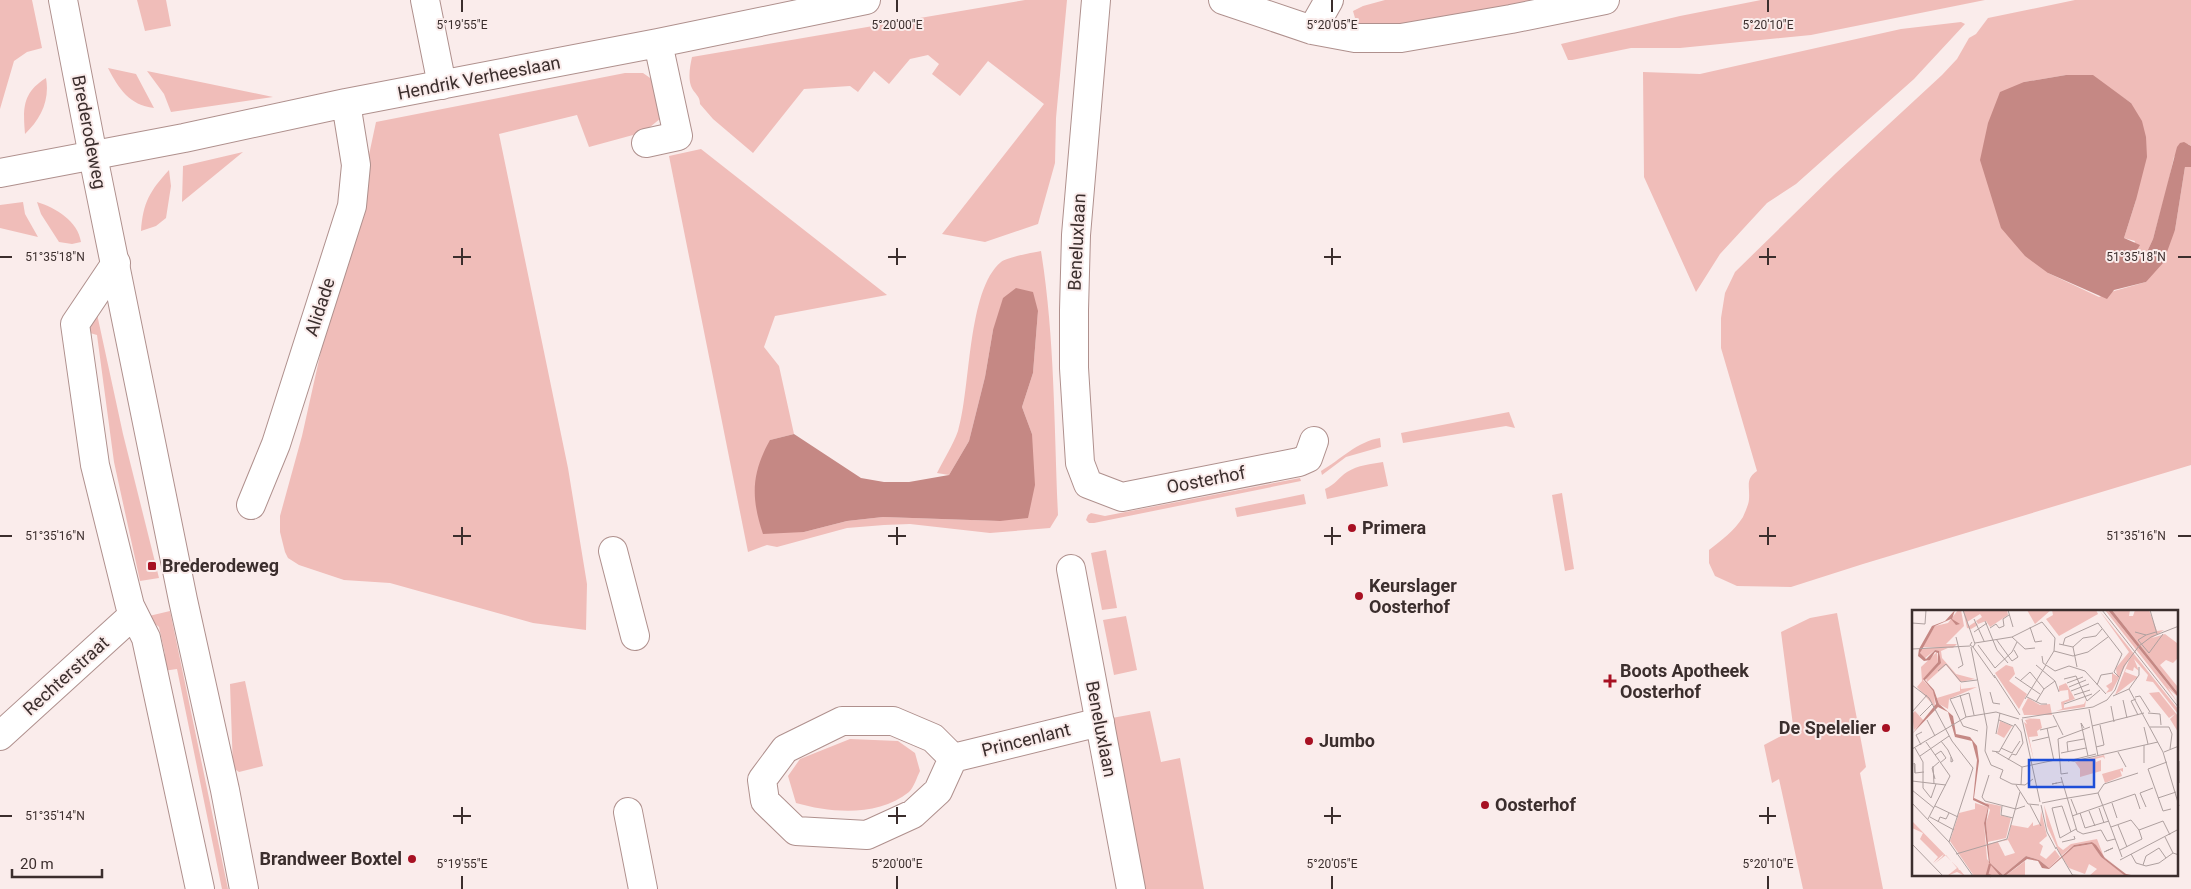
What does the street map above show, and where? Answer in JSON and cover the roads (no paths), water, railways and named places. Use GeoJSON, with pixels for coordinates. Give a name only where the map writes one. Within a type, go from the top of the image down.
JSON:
{"type":"FeatureCollection","features":[{"type":"Feature","properties":{"kind":"street","name":"Brederodeweg"},"geometry":{"type":"LineString","coordinates":[[63,0],[93,156],[244,889]]}},
{"type":"Feature","properties":{"kind":"street"},"geometry":{"type":"LineString","coordinates":[[425,0],[442,85]]}},
{"type":"Feature","properties":{"kind":"street","name":"Hendrik Verheeslaan"},"geometry":{"type":"LineString","coordinates":[[0,173],[93,156],[346,103],[658,43],[837,3],[866,0]]}},
{"type":"Feature","properties":{"kind":"street","name":"Beneluxlaan"},"geometry":{"type":"LineString","coordinates":[[1088,484],[1080,462],[1074,368],[1074,300],[1076,235],[1096,0]]}},
{"type":"Feature","properties":{"kind":"street"},"geometry":{"type":"LineString","coordinates":[[1223,0],[1312,30],[1355,38],[1401,38],[1605,0]]}},
{"type":"Feature","properties":{"kind":"street"},"geometry":{"type":"LineString","coordinates":[[1312,30],[1329,0]]}},
{"type":"Feature","properties":{"kind":"street"},"geometry":{"type":"LineString","coordinates":[[646,143],[678,136],[658,43]]}},
{"type":"Feature","properties":{"kind":"street","name":"Alidade"},"geometry":{"type":"LineString","coordinates":[[251,505],[276,444],[352,206],[356,165],[346,103]]}},
{"type":"Feature","properties":{"kind":"street"},"geometry":{"type":"LineString","coordinates":[[116,263],[75,324],[95,465],[133,615],[146,638],[200,889]]}},
{"type":"Feature","properties":{"kind":"street","name":"Oosterhof"},"geometry":{"type":"LineString","coordinates":[[1088,484],[1122,497],[1299,462],[1308,458],[1314,441]]}},
{"type":"Feature","properties":{"kind":"street"},"geometry":{"type":"LineString","coordinates":[[613,551],[635,636]]}},
{"type":"Feature","properties":{"kind":"street","name":"Beneluxlaan"},"geometry":{"type":"LineString","coordinates":[[1071,569],[1131,889]]}},
{"type":"Feature","properties":{"kind":"street","name":"Rechterstraat"},"geometry":{"type":"LineString","coordinates":[[0,736],[133,615]]}},
{"type":"Feature","properties":{"kind":"street"},"geometry":{"type":"LineString","coordinates":[[842,721],[893,721],[933,738],[953,758],[938,791],[913,814],[867,835],[796,831],[765,801],[762,780],[785,749],[842,721]]}},
{"type":"Feature","properties":{"kind":"street","name":"Princenlant"},"geometry":{"type":"LineString","coordinates":[[953,758],[1100,722]]}},
{"type":"Feature","properties":{"kind":"street"},"geometry":{"type":"LineString","coordinates":[[628,812],[643,889]]}},
{"type":"Feature","properties":{"kind":"place","name":"Primera"},"geometry":{"type":"Point","coordinates":[1352,528]}},
{"type":"Feature","properties":{"kind":"place","name":"Brederodeweg"},"geometry":{"type":"Point","coordinates":[152,566]}},
{"type":"Feature","properties":{"kind":"place","name":"Keurslager Oosterhof"},"geometry":{"type":"Point","coordinates":[1359,596]}},
{"type":"Feature","properties":{"kind":"place","name":"Boots Apotheek Oosterhof"},"geometry":{"type":"Point","coordinates":[1610,681]}},
{"type":"Feature","properties":{"kind":"place","name":"De Spelelier"},"geometry":{"type":"Point","coordinates":[1886,728]}},
{"type":"Feature","properties":{"kind":"place","name":"Jumbo"},"geometry":{"type":"Point","coordinates":[1309,741]}},
{"type":"Feature","properties":{"kind":"place","name":"Oosterhof"},"geometry":{"type":"Point","coordinates":[1485,805]}},
{"type":"Feature","properties":{"kind":"place","name":"Brandweer Boxtel"},"geometry":{"type":"Point","coordinates":[412,859]}}]}
